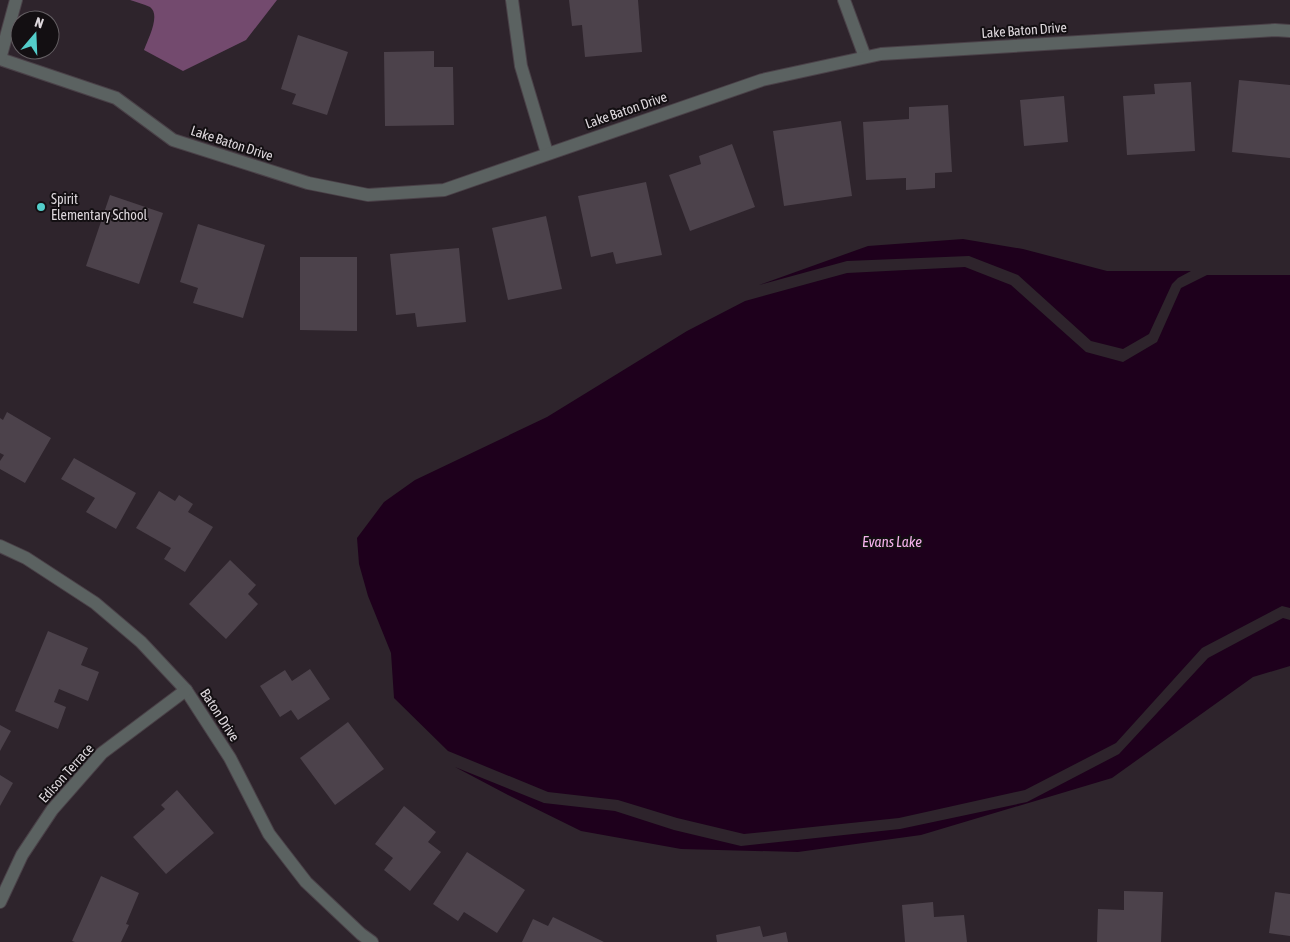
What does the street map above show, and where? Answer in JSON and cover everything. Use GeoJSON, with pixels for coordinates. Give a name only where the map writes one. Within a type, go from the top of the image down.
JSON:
{"type":"FeatureCollection","features":[{"type":"Feature","properties":{"kind":"street"},"geometry":{"type":"LineString","coordinates":[[0,59],[16,0]]}},
{"type":"Feature","properties":{"kind":"street"},"geometry":{"type":"LineString","coordinates":[[512,0],[520,66],[547,153]]}},
{"type":"Feature","properties":{"kind":"street"},"geometry":{"type":"LineString","coordinates":[[844,0],[865,57]]}},
{"type":"Feature","properties":{"kind":"street","name":"Lake Baton Drive"},"geometry":{"type":"LineString","coordinates":[[0,59],[116,98],[173,140],[308,183],[368,195],[444,190],[762,80],[865,57],[900,53],[1275,30],[1290,31]]}},
{"type":"Feature","properties":{"kind":"street","name":"Baton Drive"},"geometry":{"type":"LineString","coordinates":[[0,546],[26,558],[95,603],[141,642],[186,690],[230,758],[269,834],[306,882],[372,942]]}},
{"type":"Feature","properties":{"kind":"street","name":"Edison Terrace"},"geometry":{"type":"LineString","coordinates":[[0,902],[22,855],[52,810],[102,753],[186,690]]}},
{"type":"Feature","properties":{"kind":"shaded area"},"geometry":{"type":"Polygon","coordinates":[[[130,0],[277,0],[246,40],[183,71],[144,50],[153,27],[153,11],[150,7],[130,0]]]}},
{"type":"Feature","properties":{"kind":"water"},"geometry":{"type":"Polygon","coordinates":[[[963,239],[1023,249],[1107,271],[1191,271],[1178,278],[1172,284],[1149,334],[1123,349],[1091,341],[1018,275],[969,256],[847,261],[759,285],[868,246],[963,239]]]}},
{"type":"Feature","properties":{"kind":"water","name":"Evans Lake"},"geometry":{"type":"Polygon","coordinates":[[[965,267],[1011,285],[1086,352],[1123,362],[1157,342],[1181,288],[1207,275],[1290,275],[1290,608],[1282,606],[1202,648],[1116,743],[1025,790],[899,818],[744,834],[677,818],[618,800],[548,792],[448,751],[394,698],[391,653],[368,596],[359,564],[357,538],[384,502],[415,480],[547,417],[687,331],[745,301],[847,273],[965,267]]]}},
{"type":"Feature","properties":{"kind":"water"},"geometry":{"type":"Polygon","coordinates":[[[1283,618],[1290,620],[1290,666],[1253,677],[1112,778],[921,835],[798,852],[681,849],[581,831],[455,767],[544,803],[615,811],[674,830],[741,846],[900,829],[1027,802],[1119,754],[1208,658],[1283,618]]]}},
{"type":"Feature","properties":{"kind":"building"},"geometry":{"type":"Polygon","coordinates":[[[569,0],[638,0],[642,52],[585,57],[582,25],[572,26],[569,0]]]}},
{"type":"Feature","properties":{"kind":"building"},"geometry":{"type":"Polygon","coordinates":[[[298,35],[348,52],[327,115],[292,104],[296,94],[281,89],[298,35]]]}},
{"type":"Feature","properties":{"kind":"building"},"geometry":{"type":"Polygon","coordinates":[[[434,51],[434,67],[453,67],[454,125],[385,126],[384,52],[434,51]]]}},
{"type":"Feature","properties":{"kind":"building"},"geometry":{"type":"Polygon","coordinates":[[[1239,80],[1290,85],[1290,158],[1232,152],[1239,80]]]}},
{"type":"Feature","properties":{"kind":"building"},"geometry":{"type":"Polygon","coordinates":[[[1191,82],[1195,151],[1127,155],[1123,96],[1155,94],[1154,84],[1191,82]]]}},
{"type":"Feature","properties":{"kind":"building"},"geometry":{"type":"Polygon","coordinates":[[[1064,96],[1068,142],[1024,146],[1020,100],[1064,96]]]}},
{"type":"Feature","properties":{"kind":"building"},"geometry":{"type":"Polygon","coordinates":[[[948,105],[952,172],[935,173],[935,188],[906,190],[906,178],[866,180],[863,122],[909,119],[909,107],[948,105]]]}},
{"type":"Feature","properties":{"kind":"building"},"geometry":{"type":"Polygon","coordinates":[[[841,121],[852,196],[784,206],[773,131],[841,121]]]}},
{"type":"Feature","properties":{"kind":"building"},"geometry":{"type":"Polygon","coordinates":[[[732,144],[755,207],[690,231],[669,175],[701,164],[699,156],[732,144]]]}},
{"type":"Feature","properties":{"kind":"building"},"geometry":{"type":"Polygon","coordinates":[[[646,182],[662,255],[616,264],[613,252],[591,257],[578,196],[646,182]]]}},
{"type":"Feature","properties":{"kind":"building"},"geometry":{"type":"Polygon","coordinates":[[[110,195],[163,213],[139,284],[86,266],[110,195]]]}},
{"type":"Feature","properties":{"kind":"building"},"geometry":{"type":"Polygon","coordinates":[[[546,216],[562,289],[508,300],[492,228],[546,216]]]}},
{"type":"Feature","properties":{"kind":"building"},"geometry":{"type":"Polygon","coordinates":[[[198,224],[265,245],[243,318],[193,303],[198,288],[180,282],[198,224]]]}},
{"type":"Feature","properties":{"kind":"building"},"geometry":{"type":"Polygon","coordinates":[[[459,248],[466,322],[417,327],[415,313],[396,315],[390,254],[459,248]]]}},
{"type":"Feature","properties":{"kind":"building"},"geometry":{"type":"Polygon","coordinates":[[[300,257],[357,257],[357,331],[300,330],[300,257]]]}},
{"type":"Feature","properties":{"kind":"building"},"geometry":{"type":"Polygon","coordinates":[[[7,412],[51,438],[25,483],[0,469],[0,461],[4,455],[0,453],[0,418],[3,420],[7,412]]]}},
{"type":"Feature","properties":{"kind":"building"},"geometry":{"type":"Polygon","coordinates":[[[74,458],[136,493],[116,529],[86,512],[95,498],[61,479],[74,458]]]}},
{"type":"Feature","properties":{"kind":"building"},"geometry":{"type":"Polygon","coordinates":[[[159,491],[175,501],[179,495],[193,504],[188,512],[213,527],[185,572],[164,559],[171,548],[136,528],[159,491]]]}},
{"type":"Feature","properties":{"kind":"building"},"geometry":{"type":"Polygon","coordinates":[[[230,560],[256,585],[248,594],[258,604],[226,639],[189,604],[230,560]]]}},
{"type":"Feature","properties":{"kind":"building"},"geometry":{"type":"Polygon","coordinates":[[[48,631],[88,648],[81,665],[99,672],[88,701],[59,689],[54,702],[66,707],[58,729],[15,711],[48,631]]]}},
{"type":"Feature","properties":{"kind":"building"},"geometry":{"type":"Polygon","coordinates":[[[310,669],[330,699],[298,720],[291,710],[280,717],[260,686],[285,670],[292,681],[310,669]]]}},
{"type":"Feature","properties":{"kind":"building"},"geometry":{"type":"Polygon","coordinates":[[[348,722],[384,769],[335,805],[300,758],[348,722]]]}},
{"type":"Feature","properties":{"kind":"building"},"geometry":{"type":"Polygon","coordinates":[[[0,725],[11,731],[0,751],[0,725]]]}},
{"type":"Feature","properties":{"kind":"building"},"geometry":{"type":"Polygon","coordinates":[[[0,775],[13,783],[0,806],[0,775]]]}},
{"type":"Feature","properties":{"kind":"building"},"geometry":{"type":"Polygon","coordinates":[[[177,790],[214,833],[166,874],[133,837],[165,809],[161,805],[177,790]]]}},
{"type":"Feature","properties":{"kind":"building"},"geometry":{"type":"Polygon","coordinates":[[[404,806],[436,832],[428,842],[441,852],[410,891],[384,870],[393,858],[375,844],[404,806]]]}},
{"type":"Feature","properties":{"kind":"building"},"geometry":{"type":"Polygon","coordinates":[[[467,852],[525,890],[497,933],[464,912],[458,921],[433,904],[467,852]]]}},
{"type":"Feature","properties":{"kind":"building"},"geometry":{"type":"Polygon","coordinates":[[[101,876],[139,893],[126,924],[129,925],[121,942],[72,941],[101,876]]]}},
{"type":"Feature","properties":{"kind":"building"},"geometry":{"type":"Polygon","coordinates":[[[1124,891],[1163,892],[1161,942],[1097,942],[1098,909],[1124,910],[1124,891]]]}},
{"type":"Feature","properties":{"kind":"building"},"geometry":{"type":"Polygon","coordinates":[[[1275,892],[1290,894],[1290,936],[1269,933],[1275,892]]]}},
{"type":"Feature","properties":{"kind":"building"},"geometry":{"type":"Polygon","coordinates":[[[933,902],[934,917],[964,915],[967,942],[905,942],[902,905],[933,902]]]}},
{"type":"Feature","properties":{"kind":"building"},"geometry":{"type":"Polygon","coordinates":[[[553,917],[604,942],[522,942],[533,919],[548,926],[553,917]]]}},
{"type":"Feature","properties":{"kind":"building"},"geometry":{"type":"Polygon","coordinates":[[[760,926],[763,937],[786,932],[788,942],[717,942],[716,935],[760,926]]]}},
{"type":"Feature","properties":{"kind":"place","name":"Spirit Elementary School"},"geometry":{"type":"Point","coordinates":[41,207]}}]}
